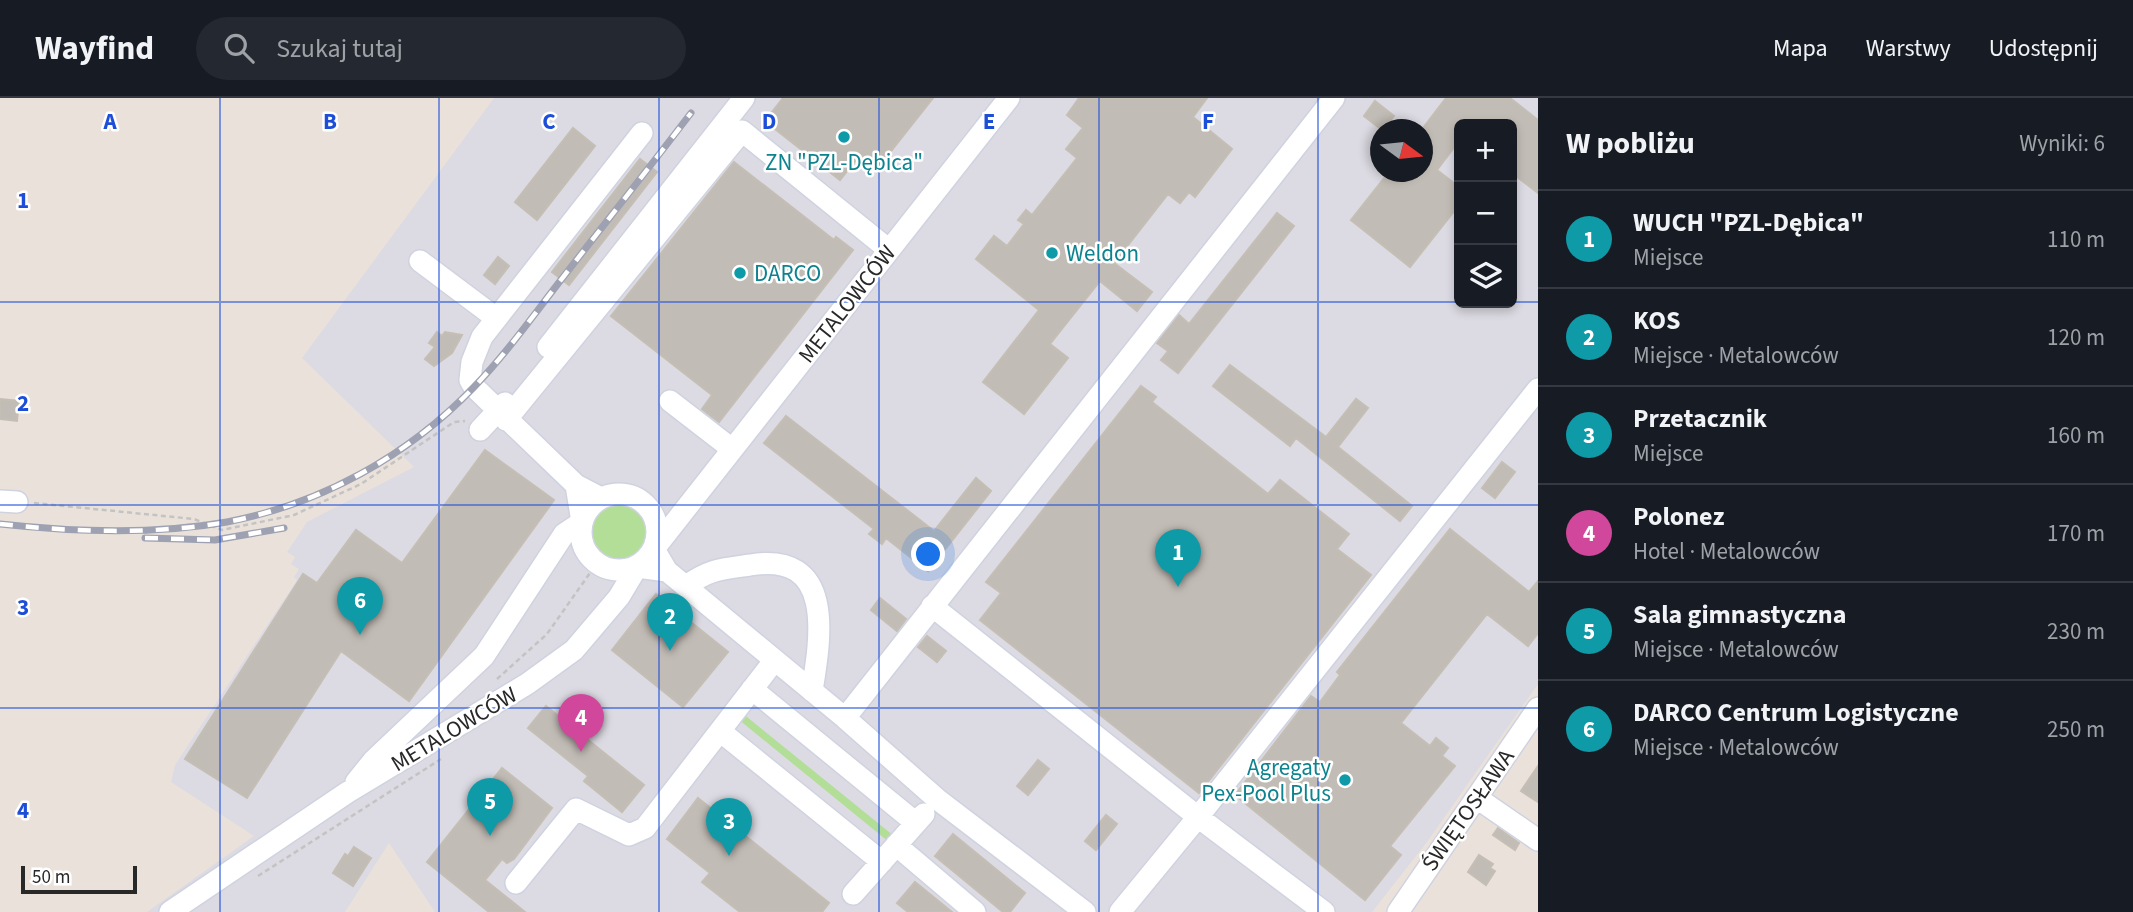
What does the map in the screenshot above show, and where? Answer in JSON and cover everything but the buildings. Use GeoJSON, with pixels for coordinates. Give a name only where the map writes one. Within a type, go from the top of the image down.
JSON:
{"type":"FeatureCollection","features":[{"type":"Feature","properties":{"kind":"street"},"geometry":{"type":"LineString","coordinates":[[501,416],[744,98]]}},
{"type":"Feature","properties":{"kind":"street","name":"METALOWCÓW"},"geometry":{"type":"LineString","coordinates":[[170,912],[348,792],[527,684],[574,650],[619,597],[637,567],[654,549],[1009,98]]}},
{"type":"Feature","properties":{"kind":"street"},"geometry":{"type":"LineString","coordinates":[[845,718],[1334,98]]}},
{"type":"Feature","properties":{"kind":"street"},"geometry":{"type":"LineString","coordinates":[[480,430],[501,416],[742,131],[889,250]]}},
{"type":"Feature","properties":{"kind":"street"},"geometry":{"type":"LineString","coordinates":[[642,133],[496,318],[474,353],[470,380],[501,416],[576,485],[601,498],[614,494],[629,495],[642,501],[651,510],[657,524],[654,549],[667,571],[845,718],[937,799],[1086,912]]}},
{"type":"Feature","properties":{"kind":"street"},"geometry":{"type":"LineString","coordinates":[[420,261],[496,318]]}},
{"type":"Feature","properties":{"kind":"street"},"geometry":{"type":"LineString","coordinates":[[1120,912],[1538,389]]}},
{"type":"Feature","properties":{"kind":"street"},"geometry":{"type":"LineString","coordinates":[[670,401],[732,449]]}},
{"type":"Feature","properties":{"kind":"street"},"geometry":{"type":"LineString","coordinates":[[576,485],[585,550],[597,564],[611,570],[637,567],[667,571]]}},
{"type":"Feature","properties":{"kind":"street","name":"METALOWCÓW"},"geometry":{"type":"LineString","coordinates":[[348,792],[373,761],[484,656],[564,534],[582,522],[601,498]]}},
{"type":"Feature","properties":{"kind":"street"},"geometry":{"type":"LineString","coordinates":[[651,510],[684,509]]}},
{"type":"Feature","properties":{"kind":"street"},"geometry":{"type":"LineString","coordinates":[[686,586],[707,571],[762,563],[781,563],[797,570],[811,584],[818,607],[817,662],[812,691]]}},
{"type":"Feature","properties":{"kind":"street"},"geometry":{"type":"LineString","coordinates":[[932,606],[1198,817],[1324,912]]}},
{"type":"Feature","properties":{"kind":"street"},"geometry":{"type":"LineString","coordinates":[[516,883],[576,809],[629,835],[645,828],[774,661]]}},
{"type":"Feature","properties":{"kind":"street"},"geometry":{"type":"LineString","coordinates":[[752,689],[916,822]]}},
{"type":"Feature","properties":{"kind":"street"},"geometry":{"type":"LineString","coordinates":[[440,697],[462,724]]}},
{"type":"Feature","properties":{"kind":"street","name":"ŚWIĘTOSŁAWA"},"geometry":{"type":"LineString","coordinates":[[1398,912],[1538,708]]}},
{"type":"Feature","properties":{"kind":"street"},"geometry":{"type":"LineString","coordinates":[[720,731],[882,862]]}},
{"type":"Feature","properties":{"kind":"street"},"geometry":{"type":"LineString","coordinates":[[1477,798],[1538,840]]}},
{"type":"Feature","properties":{"kind":"street"},"geometry":{"type":"LineString","coordinates":[[853,894],[937,799]]}},
{"type":"Feature","properties":{"kind":"street"},"geometry":{"type":"LineString","coordinates":[[896,845],[975,912]]}},
{"type":"Feature","properties":{"kind":"path"},"geometry":{"type":"LineString","coordinates":[[9,501],[194,519],[222,530],[294,515],[361,484],[454,422],[464,420],[480,430]]}},
{"type":"Feature","properties":{"kind":"path"},"geometry":{"type":"LineString","coordinates":[[495,681],[547,635],[597,564]]}},
{"type":"Feature","properties":{"kind":"path"},"geometry":{"type":"LineString","coordinates":[[249,882],[446,755]]}},
{"type":"Feature","properties":{"kind":"shaded area"},"geometry":{"type":"Polygon","coordinates":[[[494,98],[1538,98],[1538,684],[1427,842],[1372,912],[435,912],[389,843],[345,912],[147,912],[254,836],[171,782],[175,765],[297,580],[294,577],[299,569],[291,564],[295,557],[287,552],[307,522],[414,467],[302,358],[494,98]]]}},
{"type":"Feature","properties":{"kind":"green space"},"geometry":{"type":"Polygon","coordinates":[[[620,505],[631,507],[640,513],[646,522],[646,544],[640,553],[631,559],[620,561],[609,559],[600,553],[594,544],[592,533],[594,522],[600,513],[609,507],[620,505]]]}},
{"type":"Feature","properties":{"kind":"green space"},"geometry":{"type":"Polygon","coordinates":[[[742,713],[894,836],[889,842],[738,719],[742,713]]]}},
{"type":"Feature","properties":{"kind":"railway"},"geometry":{"type":"LineString","coordinates":[[0,524],[114,531],[199,526],[262,514],[329,490],[361,474],[421,435],[486,374],[691,113]]}},
{"type":"Feature","properties":{"kind":"railway"},"geometry":{"type":"LineString","coordinates":[[145,538],[215,540],[284,528]]}},
{"type":"Feature","properties":{"kind":"place","name":"ZN \"PZL-Dębica\""},"geometry":{"type":"Point","coordinates":[844,137]}},
{"type":"Feature","properties":{"kind":"place","name":"Weldon"},"geometry":{"type":"Point","coordinates":[1052,253]}},
{"type":"Feature","properties":{"kind":"place","name":"DARCO"},"geometry":{"type":"Point","coordinates":[740,273]}},
{"type":"Feature","properties":{"kind":"place","name":"WUCH \"PZL-Dębica\""},"geometry":{"type":"Point","coordinates":[1178,587]}},
{"type":"Feature","properties":{"kind":"place","name":"DARCO Centrum Logistyczne"},"geometry":{"type":"Point","coordinates":[360,635]}},
{"type":"Feature","properties":{"kind":"place","name":"KOS"},"geometry":{"type":"Point","coordinates":[670,651]}},
{"type":"Feature","properties":{"kind":"place","name":"Polonez"},"geometry":{"type":"Point","coordinates":[581,752]}},
{"type":"Feature","properties":{"kind":"place","name":"Agregaty Pex-Pool Plus"},"geometry":{"type":"Point","coordinates":[1345,780]}},
{"type":"Feature","properties":{"kind":"place","name":"Sala gimnastyczna"},"geometry":{"type":"Point","coordinates":[490,836]}},
{"type":"Feature","properties":{"kind":"place","name":"Przetacznik"},"geometry":{"type":"Point","coordinates":[729,856]}}]}
